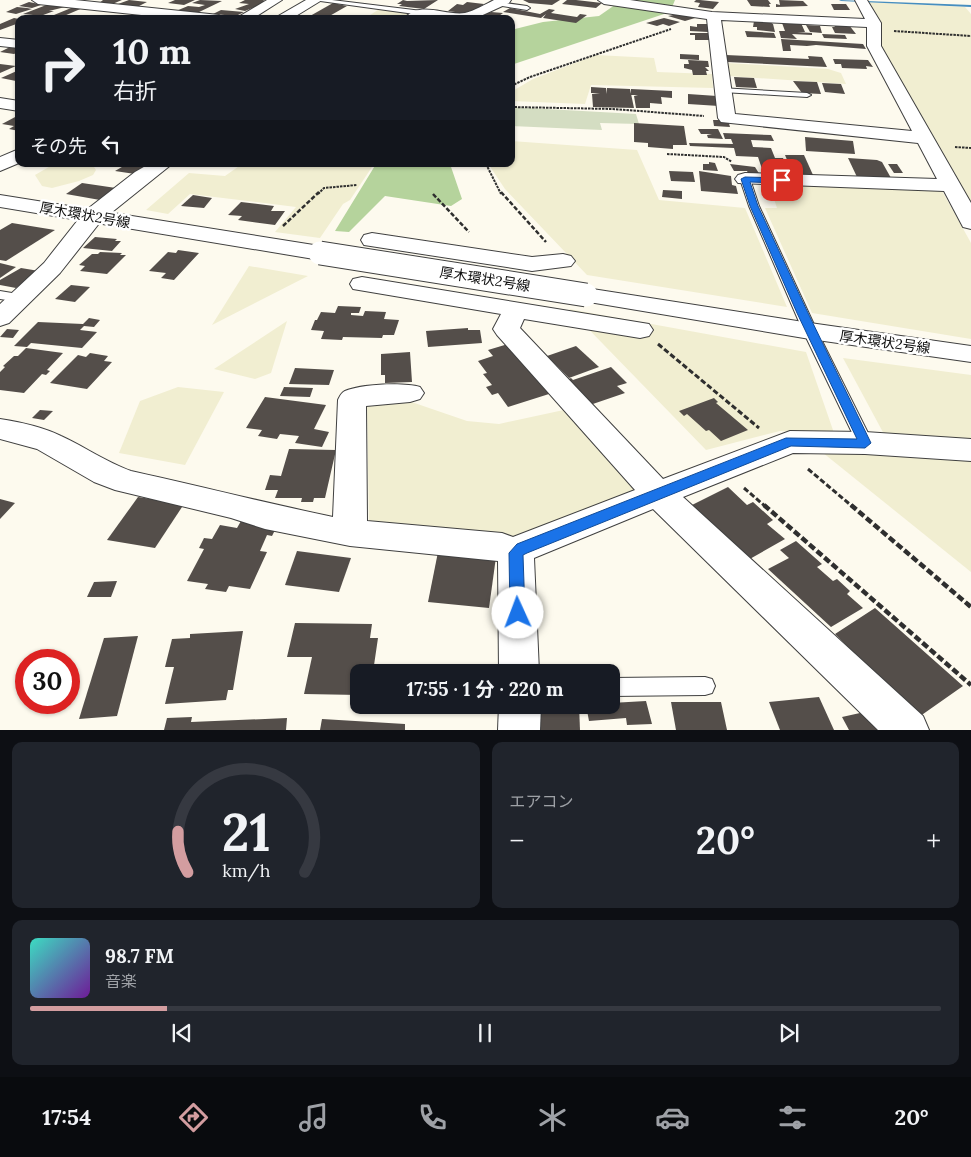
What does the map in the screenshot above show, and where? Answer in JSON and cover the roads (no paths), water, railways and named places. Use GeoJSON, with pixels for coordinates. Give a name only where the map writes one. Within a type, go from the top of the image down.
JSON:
{"type":"FeatureCollection","features":[{"type":"Feature","properties":{"kind":"street"},"geometry":{"type":"LineString","coordinates":[[38,0],[82,2],[187,15]]}},
{"type":"Feature","properties":{"kind":"street"},"geometry":{"type":"LineString","coordinates":[[135,10],[160,0]]}},
{"type":"Feature","properties":{"kind":"street"},"geometry":{"type":"LineString","coordinates":[[249,15],[276,0]]}},
{"type":"Feature","properties":{"kind":"street"},"geometry":{"type":"LineString","coordinates":[[288,15],[316,0]]}},
{"type":"Feature","properties":{"kind":"street"},"geometry":{"type":"LineString","coordinates":[[604,0],[678,5],[712,16],[874,27]]}},
{"type":"Feature","properties":{"kind":"street"},"geometry":{"type":"LineString","coordinates":[[862,1],[874,27],[874,46],[971,222]]}},
{"type":"Feature","properties":{"kind":"street"},"geometry":{"type":"LineString","coordinates":[[479,15],[501,2]]}},
{"type":"Feature","properties":{"kind":"street"},"geometry":{"type":"LineString","coordinates":[[199,15],[224,4]]}},
{"type":"Feature","properties":{"kind":"street"},"geometry":{"type":"LineString","coordinates":[[712,16],[714,18],[727,118],[926,138]]}},
{"type":"Feature","properties":{"kind":"street"},"geometry":{"type":"LineString","coordinates":[[0,103],[15,105]]}},
{"type":"Feature","properties":{"kind":"street"},"geometry":{"type":"LineString","coordinates":[[0,164],[15,157]]}},
{"type":"Feature","properties":{"kind":"street"},"geometry":{"type":"LineString","coordinates":[[0,318],[10,297],[52,268],[93,216],[112,199],[158,167]]}},
{"type":"Feature","properties":{"kind":"street"},"geometry":{"type":"LineString","coordinates":[[745,179],[950,185]]}},
{"type":"Feature","properties":{"kind":"street","name":"厚木環状2号線"},"geometry":{"type":"LineString","coordinates":[[0,200],[264,245],[810,331],[971,354]]}},
{"type":"Feature","properties":{"kind":"street"},"geometry":{"type":"LineString","coordinates":[[372,240],[532,264],[563,261]]}},
{"type":"Feature","properties":{"kind":"street"},"geometry":{"type":"LineString","coordinates":[[431,295],[455,252]]}},
{"type":"Feature","properties":{"kind":"street"},"geometry":{"type":"LineString","coordinates":[[362,284],[640,330]]}},
{"type":"Feature","properties":{"kind":"street"},"geometry":{"type":"LineString","coordinates":[[516,310],[506,329],[657,494],[908,730]]}},
{"type":"Feature","properties":{"kind":"street"},"geometry":{"type":"LineString","coordinates":[[350,532],[352,400],[357,397],[410,393]]}},
{"type":"Feature","properties":{"kind":"street"},"geometry":{"type":"LineString","coordinates":[[0,429],[48,442],[105,474],[126,482],[234,506],[265,516],[350,532],[502,547],[516,553]]}},
{"type":"Feature","properties":{"kind":"street"},"geometry":{"type":"LineString","coordinates":[[516,553],[522,548],[790,442],[865,443],[971,450]]}},
{"type":"Feature","properties":{"kind":"street"},"geometry":{"type":"LineString","coordinates":[[516,553],[519,664]]}},
{"type":"Feature","properties":{"kind":"street"},"geometry":{"type":"LineString","coordinates":[[520,714],[520,730]]}},
{"type":"Feature","properties":{"kind":"lane"},"geometry":{"type":"LineString","coordinates":[[316,0],[411,15]]}},
{"type":"Feature","properties":{"kind":"lane"},"geometry":{"type":"LineString","coordinates":[[501,2],[526,8]]}},
{"type":"Feature","properties":{"kind":"lane"},"geometry":{"type":"LineString","coordinates":[[723,90],[790,92],[807,96]]}},
{"type":"Feature","properties":{"kind":"lane"},"geometry":{"type":"LineString","coordinates":[[745,179],[754,206],[810,331],[865,443]]}},
{"type":"Feature","properties":{"kind":"lane"},"geometry":{"type":"LineString","coordinates":[[620,687],[705,686]]}},
{"type":"Feature","properties":{"kind":"waterway"},"geometry":{"type":"LineString","coordinates":[[841,0],[971,6]]}}]}
